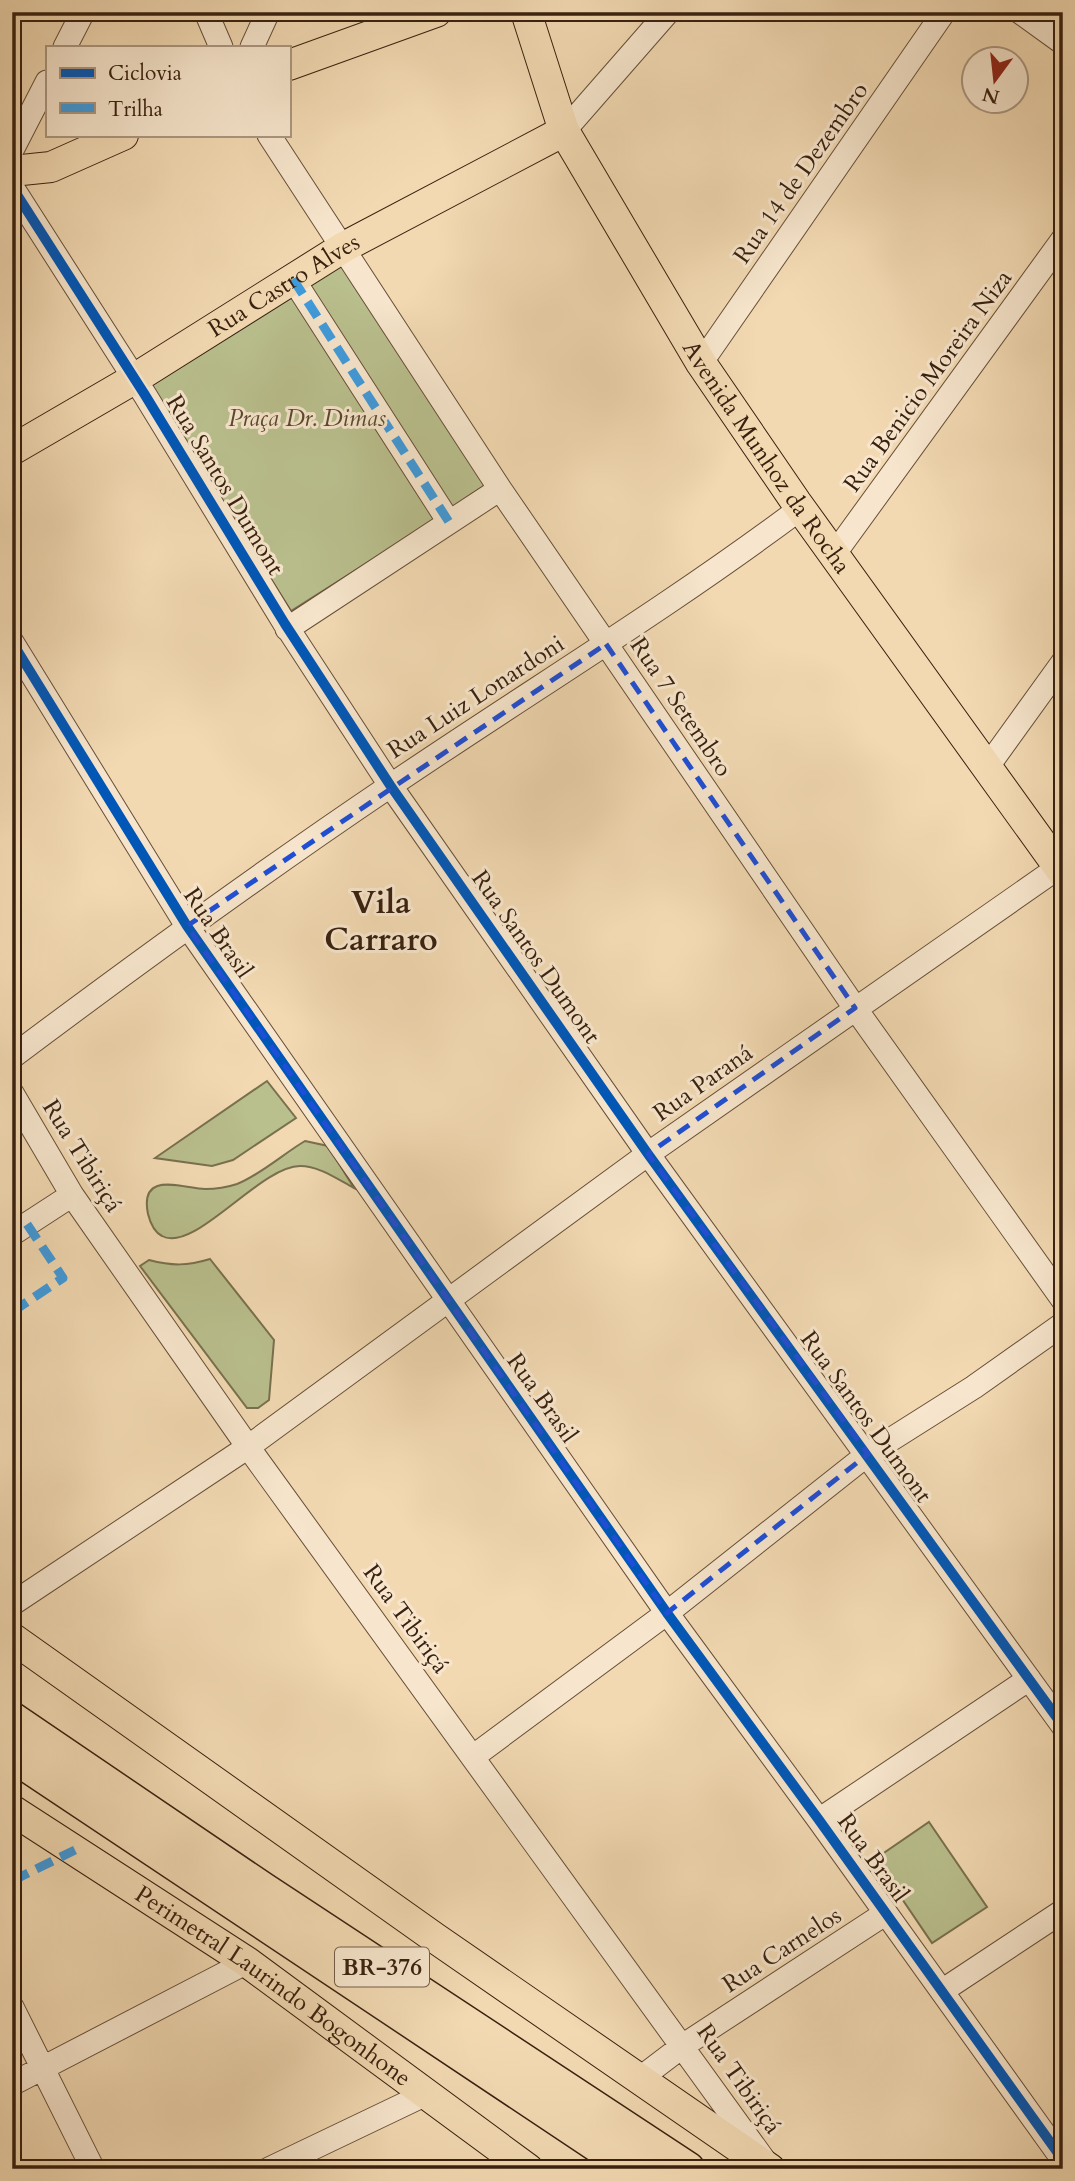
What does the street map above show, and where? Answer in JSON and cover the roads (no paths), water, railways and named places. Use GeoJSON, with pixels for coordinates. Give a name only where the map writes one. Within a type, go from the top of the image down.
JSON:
{"type":"FeatureCollection","features":[{"type":"Feature","properties":{"kind":"highway","name":"BR-376"},"geometry":{"type":"LineString","coordinates":[[12,1719],[66,1775],[633,2169]]}},
{"type":"Feature","properties":{"kind":"highway","name":"BR-376"},"geometry":{"type":"LineString","coordinates":[[12,1755],[66,1775],[688,2169]]}},
{"type":"Feature","properties":{"kind":"main road"},"geometry":{"type":"LineString","coordinates":[[290,65],[436,12]]}},
{"type":"Feature","properties":{"kind":"main road","name":"Avenida Munhoz da Rocha"},"geometry":{"type":"LineString","coordinates":[[526,12],[564,131],[701,363],[801,508],[1061,870]]}},
{"type":"Feature","properties":{"kind":"main road","name":"Rua Castro Alves"},"geometry":{"type":"LineString","coordinates":[[12,450],[134,379],[344,247],[564,131]]}},
{"type":"Feature","properties":{"kind":"main road"},"geometry":{"type":"LineString","coordinates":[[12,171],[51,167],[120,136]]}},
{"type":"Feature","properties":{"kind":"main road"},"geometry":{"type":"LineString","coordinates":[[17,1648],[638,2080],[770,2168]]}},
{"type":"Feature","properties":{"kind":"main road","name":"Perimetral Laurindo Bogonhone"},"geometry":{"type":"LineString","coordinates":[[12,1810],[247,1962],[528,2169]]}},
{"type":"Feature","properties":{"kind":"street"},"geometry":{"type":"LineString","coordinates":[[66,46],[83,12]]}},
{"type":"Feature","properties":{"kind":"street"},"geometry":{"type":"LineString","coordinates":[[206,12],[221,46]]}},
{"type":"Feature","properties":{"kind":"street"},"geometry":{"type":"LineString","coordinates":[[252,46],[268,12]]}},
{"type":"Feature","properties":{"kind":"street"},"geometry":{"type":"LineString","coordinates":[[564,131],[668,12]]}},
{"type":"Feature","properties":{"kind":"street","name":"Rua 14 de Dezembro"},"geometry":{"type":"LineString","coordinates":[[701,363],[944,12]]}},
{"type":"Feature","properties":{"kind":"street"},"geometry":{"type":"LineString","coordinates":[[1020,12],[1063,43]]}},
{"type":"Feature","properties":{"kind":"street"},"geometry":{"type":"LineString","coordinates":[[12,150],[46,84]]}},
{"type":"Feature","properties":{"kind":"street","name":"Rua 7 Setembro"},"geometry":{"type":"LineString","coordinates":[[270,136],[500,489],[855,1008],[1063,1300]]}},
{"type":"Feature","properties":{"kind":"street","name":"Rua Santos Dumont"},"geometry":{"type":"LineString","coordinates":[[12,187],[134,379],[287,629],[390,785],[648,1154],[1063,1726]]}},
{"type":"Feature","properties":{"kind":"street","name":"Rua Benicio Moreira Niza"},"geometry":{"type":"LineString","coordinates":[[835,553],[1063,239]]}},
{"type":"Feature","properties":{"kind":"street"},"geometry":{"type":"LineString","coordinates":[[293,279],[449,522]]}},
{"type":"Feature","properties":{"kind":"street"},"geometry":{"type":"LineString","coordinates":[[287,629],[500,489]]}},
{"type":"Feature","properties":{"kind":"street","name":"Rua Luiz Lonardoni"},"geometry":{"type":"LineString","coordinates":[[12,1057],[187,926],[390,785],[743,552],[801,508]]}},
{"type":"Feature","properties":{"kind":"street","name":"Rua Brasil"},"geometry":{"type":"LineString","coordinates":[[12,642],[187,926],[667,1613],[887,1913],[1063,2160]]}},
{"type":"Feature","properties":{"kind":"street"},"geometry":{"type":"LineString","coordinates":[[988,766],[1063,662]]}},
{"type":"Feature","properties":{"kind":"street","name":"Rua Paraná"},"geometry":{"type":"LineString","coordinates":[[12,1604],[248,1447],[447,1298],[648,1154],[855,1008],[1061,870]]}},
{"type":"Feature","properties":{"kind":"street","name":"Rua Tibiriçá"},"geometry":{"type":"LineString","coordinates":[[12,1093],[72,1195],[248,1447],[684,2045],[770,2168]]}},
{"type":"Feature","properties":{"kind":"street"},"geometry":{"type":"LineString","coordinates":[[12,1234],[72,1195]]}},
{"type":"Feature","properties":{"kind":"street"},"geometry":{"type":"LineString","coordinates":[[474,1756],[667,1613],[868,1454],[974,1387],[1063,1324]]}},
{"type":"Feature","properties":{"kind":"street"},"geometry":{"type":"LineString","coordinates":[[819,1820],[1029,1679]]}},
{"type":"Feature","properties":{"kind":"street"},"geometry":{"type":"LineString","coordinates":[[942,1992],[1063,1911]]}},
{"type":"Feature","properties":{"kind":"street","name":"Rua Carnelos"},"geometry":{"type":"LineString","coordinates":[[638,2080],[684,2045],[887,1913]]}},
{"type":"Feature","properties":{"kind":"street"},"geometry":{"type":"LineString","coordinates":[[12,2084],[247,1962]]}},
{"type":"Feature","properties":{"kind":"street"},"geometry":{"type":"LineString","coordinates":[[12,2007],[93,2169]]}},
{"type":"Feature","properties":{"kind":"street"},"geometry":{"type":"LineString","coordinates":[[269,2169],[428,2093]]}},
{"type":"Feature","properties":{"kind":"district","name":"Vila Carraro"},"geometry":{"type":"Point","coordinates":[381,922]}},
{"type":"Feature","properties":{"kind":"park label","name":"Praça Dr. Dimas"},"geometry":{"type":"Point","coordinates":[307,418]}}]}
